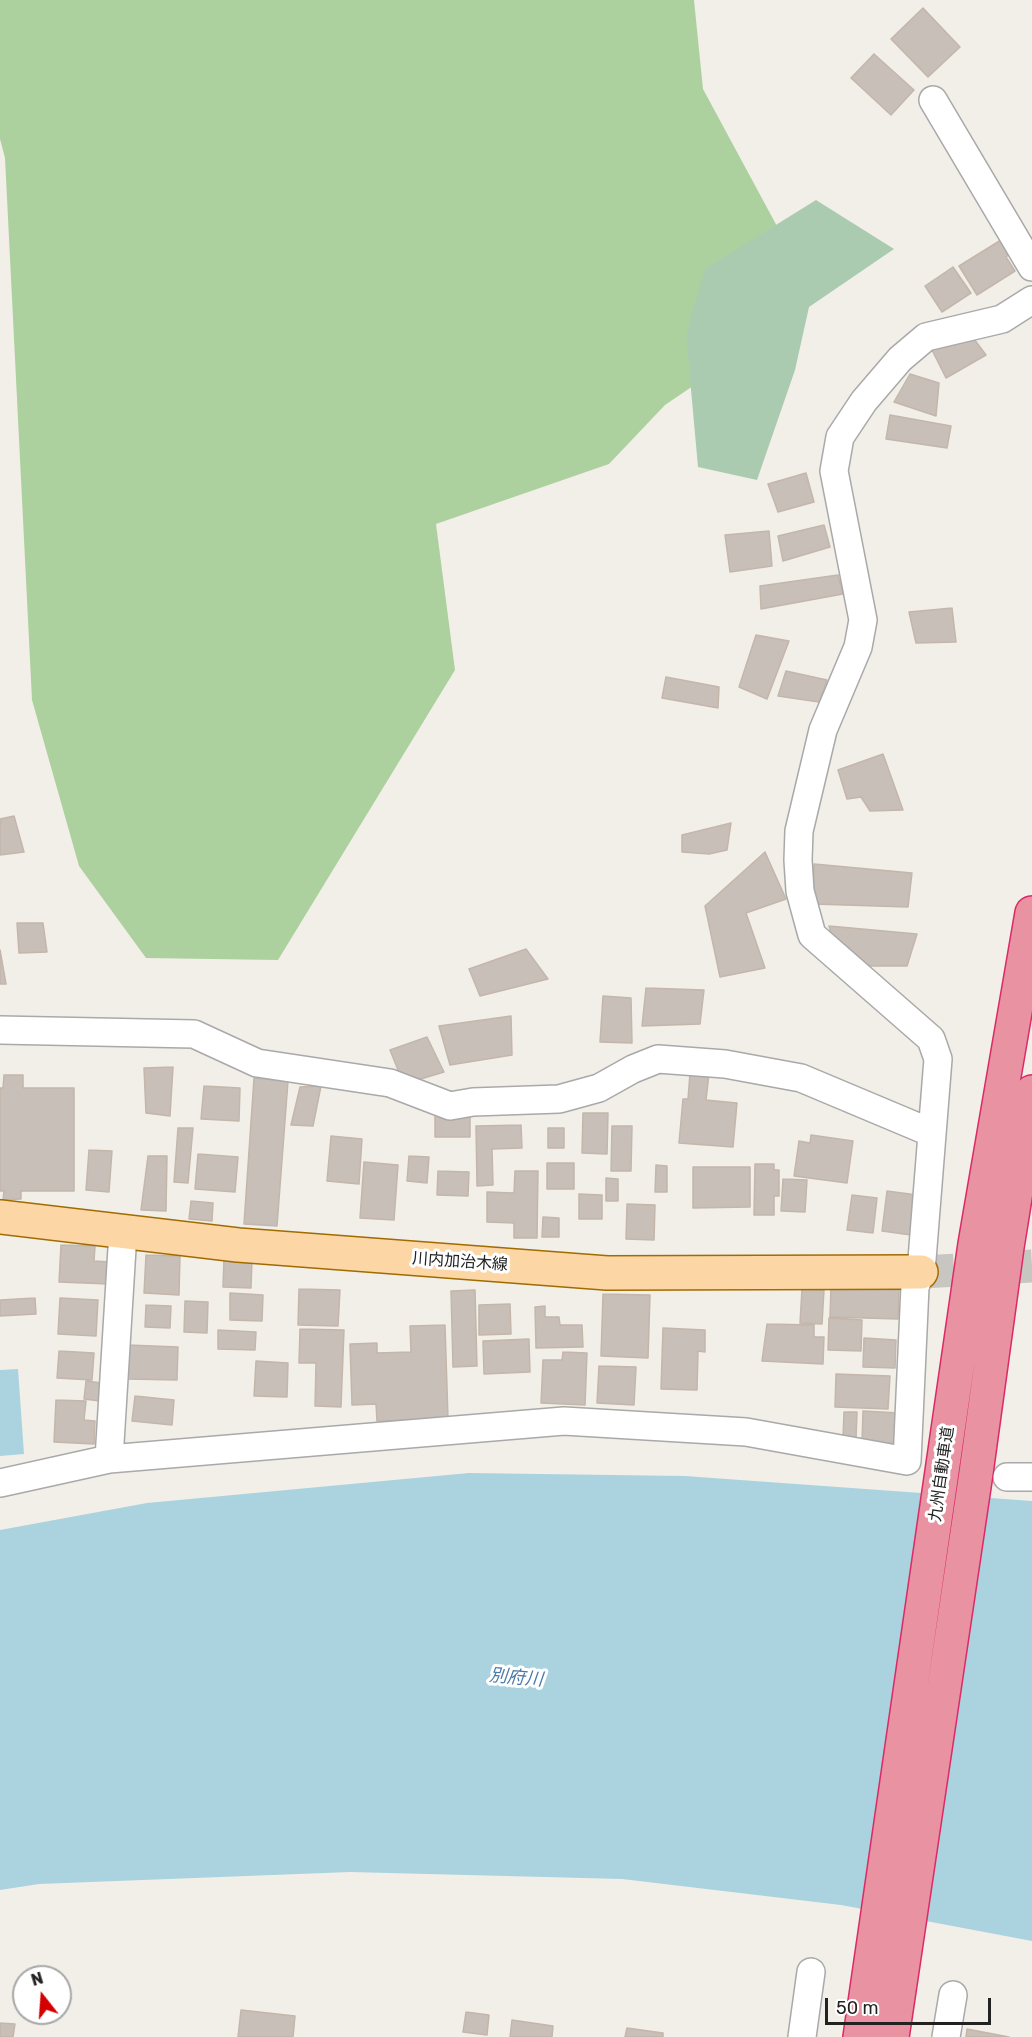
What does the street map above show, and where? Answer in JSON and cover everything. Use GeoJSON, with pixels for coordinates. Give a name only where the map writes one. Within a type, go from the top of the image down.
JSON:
{"type":"FeatureCollection","features":[{"type":"Feature","properties":{"kind":"highway","name":"九州自動車道"},"geometry":{"type":"LineString","coordinates":[[876,2035],[943,1469],[975,1244],[1032,913]]}},
{"type":"Feature","properties":{"kind":"highway","name":"九州自動車道"},"geometry":{"type":"LineString","coordinates":[[876,2035],[1005,1476],[1007,1247],[1032,1092]]}},
{"type":"Feature","properties":{"kind":"main road","name":"川内加治木線"},"geometry":{"type":"LineString","coordinates":[[0,1217],[238,1245],[607,1273],[921,1272]]}},
{"type":"Feature","properties":{"kind":"street"},"geometry":{"type":"LineString","coordinates":[[933,100],[1032,267]]}},
{"type":"Feature","properties":{"kind":"street"},"geometry":{"type":"LineString","coordinates":[[0,1483],[109,1459],[564,1421],[746,1432],[907,1461],[915,1287],[921,1272],[938,1059],[931,1039],[812,934],[800,891],[799,831],[810,778],[823,730],[858,647],[863,620],[834,471],[840,437],[864,401],[900,360],[926,337],[1002,319],[1032,300]]}},
{"type":"Feature","properties":{"kind":"street"},"geometry":{"type":"LineString","coordinates":[[0,1030],[194,1034],[257,1063],[390,1083],[450,1106],[473,1102],[559,1099],[599,1088],[633,1069],[658,1059],[725,1064],[801,1078],[932,1133]]}},
{"type":"Feature","properties":{"kind":"street"},"geometry":{"type":"LineString","coordinates":[[109,1459],[123,1232]]}},
{"type":"Feature","properties":{"kind":"street"},"geometry":{"type":"LineString","coordinates":[[802,2037],[811,1972]]}},
{"type":"Feature","properties":{"kind":"street"},"geometry":{"type":"LineString","coordinates":[[946,2037],[953,1995]]}},
{"type":"Feature","properties":{"kind":"green space"},"geometry":{"type":"Polygon","coordinates":[[[0,0],[694,0],[703,89],[785,241],[771,333],[665,405],[609,464],[436,524],[455,670],[278,960],[146,958],[79,866],[32,700],[5,158],[0,139],[0,0]]]}},
{"type":"Feature","properties":{"kind":"green space"},"geometry":{"type":"Polygon","coordinates":[[[816,200],[894,249],[809,307],[795,370],[757,480],[698,467],[686,334],[705,269],[816,200]]]}},
{"type":"Feature","properties":{"kind":"water"},"geometry":{"type":"Polygon","coordinates":[[[18,1369],[24,1454],[0,1456],[0,1370],[18,1369]]]}},
{"type":"Feature","properties":{"kind":"water","name":"別府川"},"geometry":{"type":"Polygon","coordinates":[[[469,1473],[685,1476],[1032,1501],[1032,1941],[841,1905],[622,1879],[350,1872],[39,1884],[0,1890],[0,1530],[147,1503],[469,1473]]]}},
{"type":"Feature","properties":{"kind":"building"},"geometry":{"type":"Polygon","coordinates":[[[923,8],[960,47],[928,77],[891,39],[923,8]]]}},
{"type":"Feature","properties":{"kind":"building"},"geometry":{"type":"Polygon","coordinates":[[[874,54],[914,90],[891,115],[851,78],[874,54]]]}},
{"type":"Feature","properties":{"kind":"building"},"geometry":{"type":"Polygon","coordinates":[[[1001,240],[1010,254],[1006,257],[1015,271],[977,295],[959,266],[1001,240]]]}},
{"type":"Feature","properties":{"kind":"building"},"geometry":{"type":"Polygon","coordinates":[[[953,267],[971,293],[942,312],[925,286],[953,267]]]}},
{"type":"Feature","properties":{"kind":"building"},"geometry":{"type":"Polygon","coordinates":[[[974,339],[986,355],[946,378],[930,346],[974,339]]]}},
{"type":"Feature","properties":{"kind":"building"},"geometry":{"type":"Polygon","coordinates":[[[910,374],[939,383],[936,416],[894,402],[910,374]]]}},
{"type":"Feature","properties":{"kind":"building"},"geometry":{"type":"Polygon","coordinates":[[[890,415],[951,426],[947,448],[886,439],[890,415]]]}},
{"type":"Feature","properties":{"kind":"building"},"geometry":{"type":"Polygon","coordinates":[[[806,473],[814,502],[778,512],[768,484],[806,473]]]}},
{"type":"Feature","properties":{"kind":"building"},"geometry":{"type":"Polygon","coordinates":[[[824,525],[830,547],[783,561],[778,536],[824,525]]]}},
{"type":"Feature","properties":{"kind":"building"},"geometry":{"type":"Polygon","coordinates":[[[769,531],[772,566],[730,572],[725,535],[769,531]]]}},
{"type":"Feature","properties":{"kind":"building"},"geometry":{"type":"Polygon","coordinates":[[[838,575],[843,594],[761,609],[760,586],[838,575]]]}},
{"type":"Feature","properties":{"kind":"building"},"geometry":{"type":"Polygon","coordinates":[[[952,608],[956,642],[916,643],[909,612],[952,608]]]}},
{"type":"Feature","properties":{"kind":"building"},"geometry":{"type":"Polygon","coordinates":[[[756,635],[789,641],[767,699],[739,687],[756,635]]]}},
{"type":"Feature","properties":{"kind":"building"},"geometry":{"type":"Polygon","coordinates":[[[786,671],[827,680],[819,702],[778,696],[786,671]]]}},
{"type":"Feature","properties":{"kind":"building"},"geometry":{"type":"Polygon","coordinates":[[[666,677],[719,687],[718,708],[662,698],[666,677]]]}},
{"type":"Feature","properties":{"kind":"building"},"geometry":{"type":"Polygon","coordinates":[[[883,754],[903,810],[870,811],[861,797],[847,799],[838,770],[883,754]]]}},
{"type":"Feature","properties":{"kind":"building"},"geometry":{"type":"Polygon","coordinates":[[[14,816],[24,852],[0,855],[0,819],[14,816]]]}},
{"type":"Feature","properties":{"kind":"building"},"geometry":{"type":"Polygon","coordinates":[[[731,823],[727,850],[709,854],[682,852],[682,835],[731,823]]]}},
{"type":"Feature","properties":{"kind":"building"},"geometry":{"type":"Polygon","coordinates":[[[765,852],[786,899],[746,913],[765,968],[720,977],[705,906],[765,852]]]}},
{"type":"Feature","properties":{"kind":"building"},"geometry":{"type":"Polygon","coordinates":[[[814,864],[912,873],[908,907],[813,904],[814,864]]]}},
{"type":"Feature","properties":{"kind":"building"},"geometry":{"type":"Polygon","coordinates":[[[17,923],[43,923],[47,952],[19,953],[17,923]]]}},
{"type":"Feature","properties":{"kind":"building"},"geometry":{"type":"Polygon","coordinates":[[[829,926],[917,934],[907,966],[868,966],[833,940],[829,926]]]}},
{"type":"Feature","properties":{"kind":"building"},"geometry":{"type":"Polygon","coordinates":[[[526,949],[548,979],[480,996],[469,969],[526,949]]]}},
{"type":"Feature","properties":{"kind":"building"},"geometry":{"type":"Polygon","coordinates":[[[0,950],[6,984],[0,984],[0,950]]]}},
{"type":"Feature","properties":{"kind":"building"},"geometry":{"type":"Polygon","coordinates":[[[646,988],[704,990],[700,1024],[642,1026],[646,988]]]}},
{"type":"Feature","properties":{"kind":"building"},"geometry":{"type":"Polygon","coordinates":[[[603,996],[631,998],[632,1043],[600,1042],[603,996]]]}},
{"type":"Feature","properties":{"kind":"building"},"geometry":{"type":"Polygon","coordinates":[[[511,1016],[512,1055],[450,1065],[439,1026],[511,1016]]]}},
{"type":"Feature","properties":{"kind":"building"},"geometry":{"type":"Polygon","coordinates":[[[427,1037],[444,1072],[414,1081],[398,1070],[390,1050],[427,1037]]]}},
{"type":"Feature","properties":{"kind":"building"},"geometry":{"type":"Polygon","coordinates":[[[173,1067],[170,1116],[146,1113],[144,1068],[173,1067]]]}},
{"type":"Feature","properties":{"kind":"building"},"geometry":{"type":"Polygon","coordinates":[[[690,1073],[709,1074],[706,1100],[737,1103],[733,1147],[679,1143],[683,1099],[688,1099],[690,1073]]]}},
{"type":"Feature","properties":{"kind":"building"},"geometry":{"type":"Polygon","coordinates":[[[4,1075],[23,1075],[23,1088],[74,1088],[74,1191],[21,1191],[21,1199],[3,1200],[4,1191],[0,1191],[0,1088],[3,1088],[4,1075]]]}},
{"type":"Feature","properties":{"kind":"building"},"geometry":{"type":"Polygon","coordinates":[[[254,1078],[288,1081],[277,1226],[244,1224],[254,1078]]]}},
{"type":"Feature","properties":{"kind":"building"},"geometry":{"type":"Polygon","coordinates":[[[204,1086],[240,1088],[239,1121],[201,1119],[204,1086]]]}},
{"type":"Feature","properties":{"kind":"building"},"geometry":{"type":"Polygon","coordinates":[[[321,1086],[313,1126],[291,1125],[300,1087],[321,1086]]]}},
{"type":"Feature","properties":{"kind":"building"},"geometry":{"type":"Polygon","coordinates":[[[583,1113],[608,1113],[607,1154],[582,1153],[583,1113]]]}},
{"type":"Feature","properties":{"kind":"building"},"geometry":{"type":"Polygon","coordinates":[[[435,1116],[470,1117],[470,1137],[435,1137],[435,1116]]]}},
{"type":"Feature","properties":{"kind":"building"},"geometry":{"type":"Polygon","coordinates":[[[521,1125],[522,1148],[492,1149],[493,1185],[477,1186],[476,1126],[521,1125]]]}},
{"type":"Feature","properties":{"kind":"building"},"geometry":{"type":"Polygon","coordinates":[[[612,1126],[632,1126],[631,1171],[611,1171],[612,1126]]]}},
{"type":"Feature","properties":{"kind":"building"},"geometry":{"type":"Polygon","coordinates":[[[178,1128],[193,1128],[188,1183],[174,1182],[178,1128]]]}},
{"type":"Feature","properties":{"kind":"building"},"geometry":{"type":"Polygon","coordinates":[[[548,1128],[564,1128],[564,1148],[548,1148],[548,1128]]]}},
{"type":"Feature","properties":{"kind":"building"},"geometry":{"type":"Polygon","coordinates":[[[811,1135],[853,1141],[847,1183],[794,1176],[799,1141],[810,1143],[811,1135]]]}},
{"type":"Feature","properties":{"kind":"building"},"geometry":{"type":"Polygon","coordinates":[[[331,1136],[362,1139],[359,1184],[327,1181],[331,1136]]]}},
{"type":"Feature","properties":{"kind":"building"},"geometry":{"type":"Polygon","coordinates":[[[89,1150],[112,1151],[109,1192],[86,1190],[89,1150]]]}},
{"type":"Feature","properties":{"kind":"building"},"geometry":{"type":"Polygon","coordinates":[[[198,1154],[238,1157],[235,1192],[195,1189],[198,1154]]]}},
{"type":"Feature","properties":{"kind":"building"},"geometry":{"type":"Polygon","coordinates":[[[148,1156],[167,1156],[166,1211],[141,1210],[148,1156]]]}},
{"type":"Feature","properties":{"kind":"building"},"geometry":{"type":"Polygon","coordinates":[[[409,1156],[429,1157],[427,1183],[407,1181],[409,1156]]]}},
{"type":"Feature","properties":{"kind":"building"},"geometry":{"type":"Polygon","coordinates":[[[364,1162],[398,1165],[394,1220],[360,1218],[364,1162]]]}},
{"type":"Feature","properties":{"kind":"building"},"geometry":{"type":"Polygon","coordinates":[[[547,1163],[574,1163],[574,1189],[547,1189],[547,1163]]]}},
{"type":"Feature","properties":{"kind":"building"},"geometry":{"type":"Polygon","coordinates":[[[755,1164],[774,1164],[774,1170],[779,1170],[779,1196],[774,1196],[774,1215],[754,1215],[755,1164]]]}},
{"type":"Feature","properties":{"kind":"building"},"geometry":{"type":"Polygon","coordinates":[[[656,1165],[667,1166],[667,1192],[655,1192],[656,1165]]]}},
{"type":"Feature","properties":{"kind":"building"},"geometry":{"type":"Polygon","coordinates":[[[693,1167],[750,1167],[750,1207],[693,1208],[693,1167]]]}},
{"type":"Feature","properties":{"kind":"building"},"geometry":{"type":"Polygon","coordinates":[[[438,1171],[469,1172],[468,1196],[437,1195],[438,1171]]]}},
{"type":"Feature","properties":{"kind":"building"},"geometry":{"type":"Polygon","coordinates":[[[515,1171],[538,1171],[537,1238],[514,1238],[514,1223],[487,1222],[487,1192],[514,1193],[515,1171]]]}},
{"type":"Feature","properties":{"kind":"building"},"geometry":{"type":"Polygon","coordinates":[[[606,1178],[618,1179],[618,1201],[606,1201],[606,1178]]]}},
{"type":"Feature","properties":{"kind":"building"},"geometry":{"type":"Polygon","coordinates":[[[783,1179],[807,1180],[805,1212],[781,1211],[783,1179]]]}},
{"type":"Feature","properties":{"kind":"building"},"geometry":{"type":"Polygon","coordinates":[[[887,1191],[917,1195],[911,1235],[882,1231],[887,1191]]]}},
{"type":"Feature","properties":{"kind":"building"},"geometry":{"type":"Polygon","coordinates":[[[579,1194],[602,1195],[602,1219],[579,1219],[579,1194]]]}},
{"type":"Feature","properties":{"kind":"building"},"geometry":{"type":"Polygon","coordinates":[[[852,1195],[877,1198],[873,1233],[847,1230],[852,1195]]]}},
{"type":"Feature","properties":{"kind":"building"},"geometry":{"type":"Polygon","coordinates":[[[191,1201],[213,1203],[212,1221],[189,1219],[191,1201]]]}},
{"type":"Feature","properties":{"kind":"building"},"geometry":{"type":"Polygon","coordinates":[[[627,1204],[655,1205],[654,1240],[626,1239],[627,1204]]]}},
{"type":"Feature","properties":{"kind":"building"},"geometry":{"type":"Polygon","coordinates":[[[543,1217],[559,1218],[559,1237],[542,1237],[543,1217]]]}},
{"type":"Feature","properties":{"kind":"building"},"geometry":{"type":"Polygon","coordinates":[[[61,1245],[95,1246],[94,1261],[111,1262],[109,1284],[59,1282],[61,1245]]]}},
{"type":"Feature","properties":{"kind":"building"},"geometry":{"type":"Polygon","coordinates":[[[146,1255],[180,1256],[179,1295],[144,1293],[146,1255]]]}},
{"type":"Feature","properties":{"kind":"building"},"geometry":{"type":"Polygon","coordinates":[[[224,1258],[252,1259],[251,1288],[223,1287],[224,1258]]]}},
{"type":"Feature","properties":{"kind":"building"},"geometry":{"type":"Polygon","coordinates":[[[831,1286],[899,1288],[898,1319],[830,1317],[831,1286]]]}},
{"type":"Feature","properties":{"kind":"building"},"geometry":{"type":"Polygon","coordinates":[[[299,1289],[340,1290],[338,1326],[298,1325],[299,1289]]]}},
{"type":"Feature","properties":{"kind":"building"},"geometry":{"type":"Polygon","coordinates":[[[802,1289],[824,1290],[822,1324],[800,1323],[802,1289]]]}},
{"type":"Feature","properties":{"kind":"building"},"geometry":{"type":"Polygon","coordinates":[[[475,1290],[477,1366],[453,1367],[451,1291],[475,1290]]]}},
{"type":"Feature","properties":{"kind":"building"},"geometry":{"type":"Polygon","coordinates":[[[230,1293],[263,1295],[262,1321],[230,1320],[230,1293]]]}},
{"type":"Feature","properties":{"kind":"building"},"geometry":{"type":"Polygon","coordinates":[[[603,1294],[650,1295],[648,1358],[601,1356],[603,1294]]]}},
{"type":"Feature","properties":{"kind":"building"},"geometry":{"type":"Polygon","coordinates":[[[35,1298],[36,1314],[0,1316],[0,1300],[35,1298]]]}},
{"type":"Feature","properties":{"kind":"building"},"geometry":{"type":"Polygon","coordinates":[[[60,1298],[98,1300],[96,1336],[58,1334],[60,1298]]]}},
{"type":"Feature","properties":{"kind":"building"},"geometry":{"type":"Polygon","coordinates":[[[185,1301],[208,1302],[207,1333],[184,1332],[185,1301]]]}},
{"type":"Feature","properties":{"kind":"building"},"geometry":{"type":"Polygon","coordinates":[[[510,1304],[511,1334],[479,1335],[479,1305],[510,1304]]]}},
{"type":"Feature","properties":{"kind":"building"},"geometry":{"type":"Polygon","coordinates":[[[146,1305],[171,1306],[170,1328],[145,1327],[146,1305]]]}},
{"type":"Feature","properties":{"kind":"building"},"geometry":{"type":"Polygon","coordinates":[[[545,1306],[545,1317],[559,1317],[560,1325],[582,1325],[583,1347],[536,1348],[535,1307],[545,1306]]]}},
{"type":"Feature","properties":{"kind":"building"},"geometry":{"type":"Polygon","coordinates":[[[829,1318],[862,1320],[861,1351],[828,1350],[829,1318]]]}},
{"type":"Feature","properties":{"kind":"building"},"geometry":{"type":"Polygon","coordinates":[[[767,1324],[814,1325],[814,1337],[824,1337],[823,1364],[762,1361],[767,1324]]]}},
{"type":"Feature","properties":{"kind":"building"},"geometry":{"type":"Polygon","coordinates":[[[445,1325],[448,1419],[377,1421],[376,1404],[352,1405],[350,1344],[377,1343],[377,1353],[411,1352],[410,1326],[445,1325]]]}},
{"type":"Feature","properties":{"kind":"building"},"geometry":{"type":"Polygon","coordinates":[[[663,1328],[705,1330],[705,1352],[698,1351],[697,1390],[661,1389],[663,1328]]]}},
{"type":"Feature","properties":{"kind":"building"},"geometry":{"type":"Polygon","coordinates":[[[300,1329],[344,1330],[341,1407],[315,1406],[316,1363],[299,1363],[300,1329]]]}},
{"type":"Feature","properties":{"kind":"building"},"geometry":{"type":"Polygon","coordinates":[[[218,1330],[256,1332],[255,1350],[218,1349],[218,1330]]]}},
{"type":"Feature","properties":{"kind":"building"},"geometry":{"type":"Polygon","coordinates":[[[864,1338],[896,1340],[895,1368],[863,1367],[864,1338]]]}},
{"type":"Feature","properties":{"kind":"building"},"geometry":{"type":"Polygon","coordinates":[[[529,1339],[530,1372],[484,1374],[483,1341],[529,1339]]]}},
{"type":"Feature","properties":{"kind":"building"},"geometry":{"type":"Polygon","coordinates":[[[128,1345],[178,1347],[177,1380],[127,1379],[128,1345]]]}},
{"type":"Feature","properties":{"kind":"building"},"geometry":{"type":"Polygon","coordinates":[[[59,1351],[94,1353],[92,1380],[57,1378],[59,1351]]]}},
{"type":"Feature","properties":{"kind":"building"},"geometry":{"type":"Polygon","coordinates":[[[563,1352],[587,1353],[585,1405],[541,1403],[543,1360],[562,1360],[563,1352]]]}},
{"type":"Feature","properties":{"kind":"building"},"geometry":{"type":"Polygon","coordinates":[[[256,1361],[288,1363],[287,1397],[254,1396],[256,1361]]]}},
{"type":"Feature","properties":{"kind":"building"},"geometry":{"type":"Polygon","coordinates":[[[599,1366],[636,1367],[634,1405],[597,1403],[599,1366]]]}},
{"type":"Feature","properties":{"kind":"building"},"geometry":{"type":"Polygon","coordinates":[[[836,1374],[890,1376],[888,1409],[835,1407],[836,1374]]]}},
{"type":"Feature","properties":{"kind":"building"},"geometry":{"type":"Polygon","coordinates":[[[86,1381],[102,1383],[100,1401],[84,1399],[86,1381]]]}},
{"type":"Feature","properties":{"kind":"building"},"geometry":{"type":"Polygon","coordinates":[[[135,1396],[174,1400],[172,1425],[132,1421],[135,1396]]]}},
{"type":"Feature","properties":{"kind":"building"},"geometry":{"type":"Polygon","coordinates":[[[56,1400],[86,1401],[84,1420],[95,1421],[94,1444],[54,1442],[56,1400]]]}},
{"type":"Feature","properties":{"kind":"building"},"geometry":{"type":"Polygon","coordinates":[[[863,1411],[899,1413],[898,1444],[862,1442],[863,1411]]]}},
{"type":"Feature","properties":{"kind":"building"},"geometry":{"type":"Polygon","coordinates":[[[844,1412],[857,1412],[856,1438],[843,1438],[844,1412]]]}},
{"type":"Feature","properties":{"kind":"building"},"geometry":{"type":"Polygon","coordinates":[[[241,2010],[295,2016],[293,2037],[238,2037],[241,2010]]]}},
{"type":"Feature","properties":{"kind":"building"},"geometry":{"type":"Polygon","coordinates":[[[466,2012],[489,2015],[487,2035],[463,2032],[466,2012]]]}},
{"type":"Feature","properties":{"kind":"building"},"geometry":{"type":"Polygon","coordinates":[[[512,2020],[553,2026],[552,2037],[510,2037],[512,2020]]]}},
{"type":"Feature","properties":{"kind":"building"},"geometry":{"type":"Polygon","coordinates":[[[0,2023],[15,2025],[13,2037],[0,2037],[0,2023]]]}},
{"type":"Feature","properties":{"kind":"building"},"geometry":{"type":"Polygon","coordinates":[[[627,2028],[663,2033],[663,2037],[625,2037],[627,2028]]]}},
{"type":"Feature","properties":{"kind":"building"},"geometry":{"type":"Polygon","coordinates":[[[967,2029],[1009,2037],[966,2037],[967,2029]]]}},
{"type":"Feature","properties":{"kind":"tunnel"},"geometry":{"type":"LineString","coordinates":[[921,1272],[1032,1266]]}}]}
